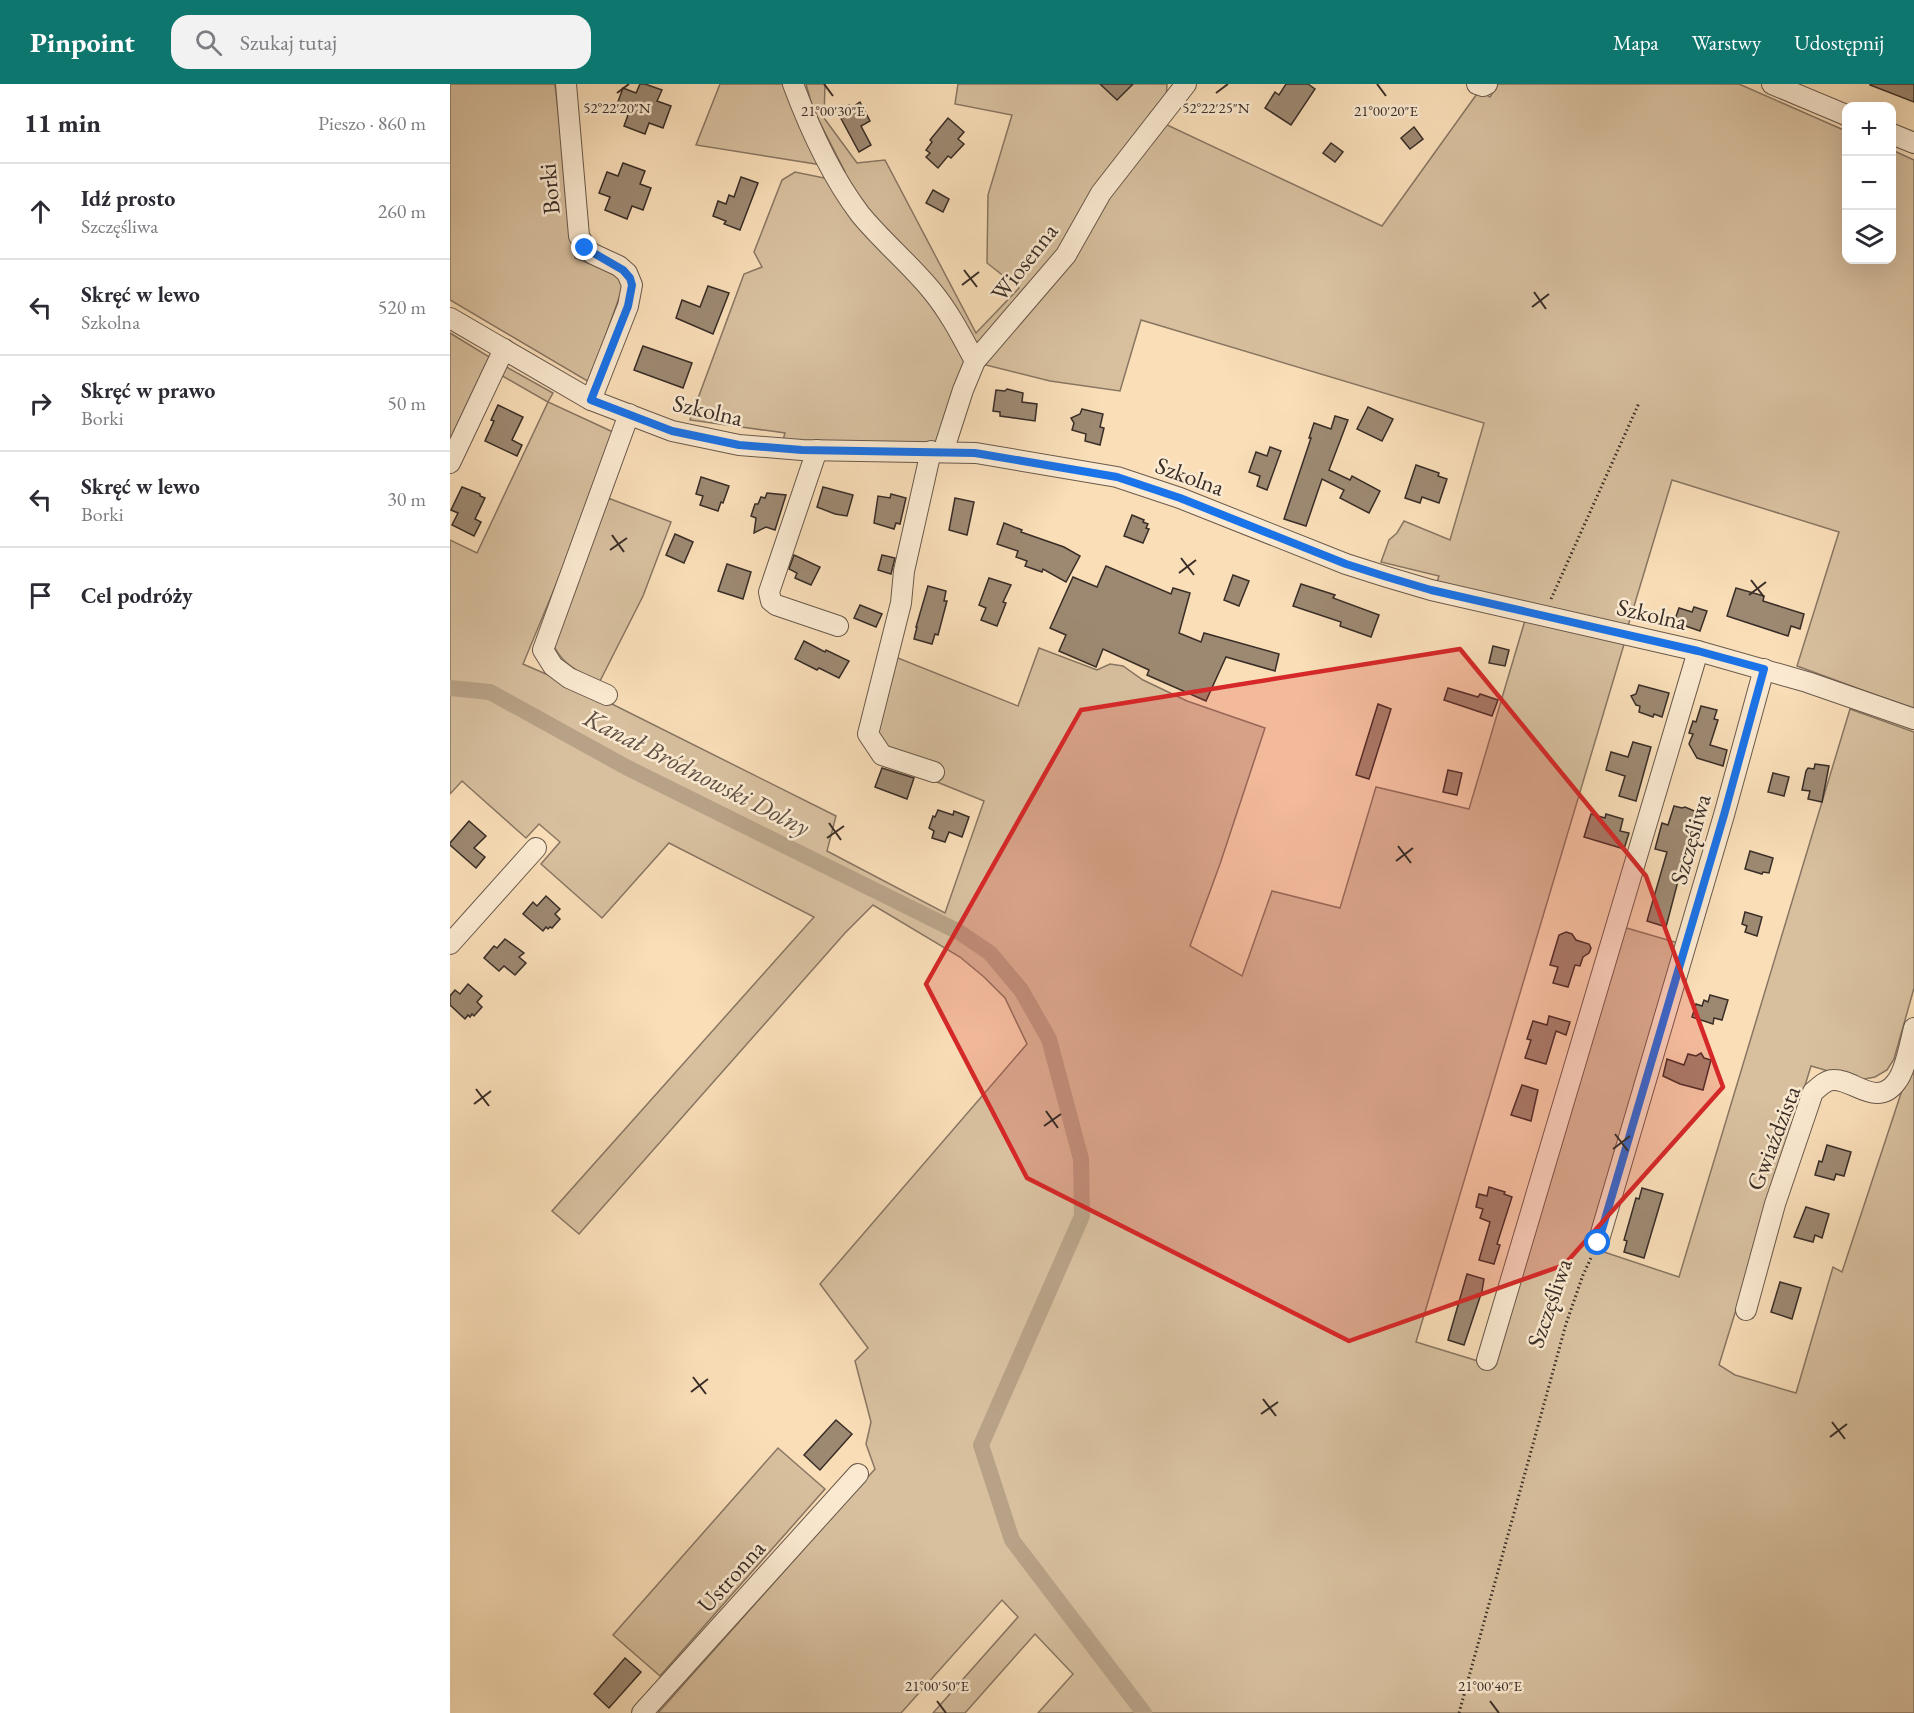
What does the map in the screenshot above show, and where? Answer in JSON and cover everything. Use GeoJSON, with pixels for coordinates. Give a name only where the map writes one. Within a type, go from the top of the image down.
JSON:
{"type":"FeatureCollection","features":[{"type":"Feature","properties":{"kind":"street","name":"Borki"},"geometry":{"type":"LineString","coordinates":[[566,84],[579,236],[585,248],[619,266],[627,273],[632,285],[628,306],[591,400]]}},
{"type":"Feature","properties":{"kind":"street"},"geometry":{"type":"LineString","coordinates":[[793,84],[806,120],[818,144],[860,214],[932,291],[957,325],[975,361]]}},
{"type":"Feature","properties":{"kind":"street","name":"Wiosenna"},"geometry":{"type":"LineString","coordinates":[[934,772],[882,755],[868,734],[901,603],[904,571],[937,452],[975,361],[1066,255],[1101,193],[1186,84]]}},
{"type":"Feature","properties":{"kind":"street"},"geometry":{"type":"LineString","coordinates":[[1477,84],[1483,86],[1487,84]]}},
{"type":"Feature","properties":{"kind":"street"},"geometry":{"type":"LineString","coordinates":[[1772,84],[1842,113]]}},
{"type":"Feature","properties":{"kind":"street"},"geometry":{"type":"LineString","coordinates":[[1896,136],[1914,143]]}},
{"type":"Feature","properties":{"kind":"street","name":"Szkolna"},"geometry":{"type":"LineString","coordinates":[[450,318],[591,400],[672,431],[739,445],[817,450],[975,453],[1117,477],[1180,498],[1346,564],[1431,590],[1698,651],[1807,682],[1914,719]]}},
{"type":"Feature","properties":{"kind":"street"},"geometry":{"type":"LineString","coordinates":[[450,463],[504,349]]}},
{"type":"Feature","properties":{"kind":"street"},"geometry":{"type":"LineString","coordinates":[[607,695],[569,678],[554,666],[543,650],[629,414]]}},
{"type":"Feature","properties":{"kind":"street"},"geometry":{"type":"LineString","coordinates":[[817,450],[769,592],[771,601],[776,605],[838,626]]}},
{"type":"Feature","properties":{"kind":"street"},"geometry":{"type":"LineString","coordinates":[[1487,1360],[1698,651]]}},
{"type":"Feature","properties":{"kind":"street","name":"Szczęśliwa"},"geometry":{"type":"LineString","coordinates":[[1598,1243],[1724,815],[1764,669]]}},
{"type":"Feature","properties":{"kind":"street"},"geometry":{"type":"LineString","coordinates":[[450,944],[536,848]]}},
{"type":"Feature","properties":{"kind":"street","name":"Gwiaździsta"},"geometry":{"type":"LineString","coordinates":[[1746,1310],[1775,1204],[1813,1092],[1828,1081],[1835,1080],[1873,1094],[1889,1089],[1899,1079],[1914,1028]]}},
{"type":"Feature","properties":{"kind":"street","name":"Ustronna"},"geometry":{"type":"LineString","coordinates":[[642,1713],[858,1474]]}},
{"type":"Feature","properties":{"kind":"path"},"geometry":{"type":"LineString","coordinates":[[1544,614],[1639,403]]}},
{"type":"Feature","properties":{"kind":"path","name":"Szczęśliwa"},"geometry":{"type":"LineString","coordinates":[[1459,1713],[1566,1324],[1582,1275],[1598,1243]]}},
{"type":"Feature","properties":{"kind":"highlighted area"},"geometry":{"type":"Polygon","coordinates":[[[1460,649],[1646,876],[1723,1087],[1564,1265],[1349,1341],[1027,1178],[926,984],[1081,710],[1460,649]]]}},
{"type":"Feature","properties":{"kind":"shaded area"},"geometry":{"type":"Polygon","coordinates":[[[450,84],[555,84],[575,258],[619,275],[624,284],[589,382],[450,300],[450,84]]]}},
{"type":"Feature","properties":{"kind":"shaded area"},"geometry":{"type":"Polygon","coordinates":[[[720,84],[787,84],[822,165],[696,145],[720,84]]]}},
{"type":"Feature","properties":{"kind":"shaded area"},"geometry":{"type":"Polygon","coordinates":[[[806,84],[825,84],[824,118],[857,163],[885,160],[976,333],[1019,288],[987,263],[988,195],[1012,115],[955,104],[958,84],[1167,84],[1165,124],[1382,226],[1479,91],[1490,97],[1498,84],[1739,84],[1842,129],[1842,264],[1896,264],[1896,152],[1914,160],[1914,709],[1797,666],[1839,532],[1672,480],[1628,626],[1437,582],[1439,576],[1381,562],[1389,540],[1397,533],[1404,521],[1450,540],[1484,423],[1141,320],[1120,391],[1050,381],[986,365],[963,365],[939,439],[934,444],[783,440],[785,433],[690,420],[744,274],[762,267],[754,252],[782,180],[795,172],[829,179],[845,172],[813,109],[806,84]]]}},
{"type":"Feature","properties":{"kind":"shaded area"},"geometry":{"type":"Polygon","coordinates":[[[450,333],[491,358],[450,444],[450,333]]]}},
{"type":"Feature","properties":{"kind":"shaded area"},"geometry":{"type":"Polygon","coordinates":[[[503,365],[553,393],[548,402],[499,374],[503,365]]]}},
{"type":"Feature","properties":{"kind":"shaded area"},"geometry":{"type":"Polygon","coordinates":[[[548,402],[613,432],[594,493],[523,664],[594,695],[836,816],[827,851],[945,913],[984,801],[937,782],[942,771],[886,750],[876,726],[893,656],[1018,706],[1039,648],[1097,670],[1110,664],[1123,666],[1143,680],[1187,701],[1265,728],[1190,946],[1242,976],[1272,891],[1340,908],[1376,787],[1469,809],[1526,617],[1625,641],[1416,1342],[1478,1361],[1623,927],[1678,943],[1589,1247],[1679,1277],[1850,709],[1914,732],[1914,988],[1894,1059],[1887,1070],[1875,1077],[1859,1080],[1811,1066],[1719,1365],[1735,1375],[1796,1393],[1833,1267],[1842,1272],[1914,1054],[1914,1713],[1038,1713],[1073,1674],[1035,1634],[965,1713],[933,1713],[1018,1617],[1002,1600],[901,1713],[658,1713],[875,1469],[866,1444],[871,1422],[855,1361],[868,1348],[820,1284],[1027,1044],[1005,998],[984,977],[960,957],[873,905],[845,933],[579,1234],[552,1211],[814,917],[669,843],[602,918],[541,864],[560,842],[539,824],[526,838],[462,781],[450,794],[450,540],[477,553],[548,402]]]}},
{"type":"Feature","properties":{"kind":"shaded area"},"geometry":{"type":"Polygon","coordinates":[[[608,498],[671,522],[643,596],[599,683],[565,662],[551,640],[608,498]]]}},
{"type":"Feature","properties":{"kind":"shaded area"},"geometry":{"type":"Polygon","coordinates":[[[778,1448],[825,1489],[660,1676],[613,1635],[778,1448]]]}},
{"type":"Feature","properties":{"kind":"building"},"geometry":{"type":"Polygon","coordinates":[[[640,84],[662,90],[657,101],[671,106],[663,128],[649,123],[645,134],[624,126],[628,115],[615,110],[623,88],[636,93],[640,84]]]}},
{"type":"Feature","properties":{"kind":"building"},"geometry":{"type":"Polygon","coordinates":[[[1100,84],[1133,84],[1117,100],[1100,84]]]}},
{"type":"Feature","properties":{"kind":"building"},"geometry":{"type":"Polygon","coordinates":[[[1286,84],[1308,84],[1315,89],[1291,125],[1265,108],[1275,92],[1279,95],[1286,84]]]}},
{"type":"Feature","properties":{"kind":"building"},"geometry":{"type":"Polygon","coordinates":[[[1914,84],[1914,102],[1870,85],[1914,84]]]}},
{"type":"Feature","properties":{"kind":"building"},"geometry":{"type":"Polygon","coordinates":[[[860,102],[870,121],[861,126],[871,145],[859,152],[837,111],[849,105],[851,108],[860,102]]]}},
{"type":"Feature","properties":{"kind":"building"},"geometry":{"type":"Polygon","coordinates":[[[948,118],[964,132],[958,139],[964,144],[951,158],[948,156],[938,168],[926,157],[930,153],[926,150],[932,142],[930,140],[948,118]]]}},
{"type":"Feature","properties":{"kind":"building"},"geometry":{"type":"Polygon","coordinates":[[[1414,127],[1423,139],[1410,149],[1401,138],[1414,127]]]}},
{"type":"Feature","properties":{"kind":"building"},"geometry":{"type":"Polygon","coordinates":[[[1331,143],[1343,152],[1335,162],[1323,153],[1331,143]]]}},
{"type":"Feature","properties":{"kind":"building"},"geometry":{"type":"Polygon","coordinates":[[[623,163],[645,171],[640,184],[651,188],[643,210],[632,206],[627,219],[605,210],[610,197],[599,193],[607,172],[618,176],[623,163]]]}},
{"type":"Feature","properties":{"kind":"building"},"geometry":{"type":"Polygon","coordinates":[[[741,177],[758,183],[740,230],[724,224],[726,221],[713,216],[718,201],[726,204],[729,195],[734,197],[741,177]]]}},
{"type":"Feature","properties":{"kind":"building"},"geometry":{"type":"Polygon","coordinates":[[[933,190],[949,199],[943,212],[926,203],[933,190]]]}},
{"type":"Feature","properties":{"kind":"building"},"geometry":{"type":"Polygon","coordinates":[[[708,286],[729,293],[713,334],[676,318],[682,300],[700,307],[708,286]]]}},
{"type":"Feature","properties":{"kind":"building"},"geometry":{"type":"Polygon","coordinates":[[[643,346],[692,363],[683,388],[634,370],[643,346]]]}},
{"type":"Feature","properties":{"kind":"building"},"geometry":{"type":"Polygon","coordinates":[[[1007,389],[1023,393],[1022,402],[1037,404],[1035,421],[1000,416],[1000,412],[993,411],[996,390],[1005,391],[1007,389]]]}},
{"type":"Feature","properties":{"kind":"building"},"geometry":{"type":"Polygon","coordinates":[[[498,405],[523,417],[512,440],[522,445],[517,456],[485,441],[498,405]]]}},
{"type":"Feature","properties":{"kind":"building"},"geometry":{"type":"Polygon","coordinates":[[[1368,407],[1393,419],[1382,441],[1357,429],[1368,407]]]}},
{"type":"Feature","properties":{"kind":"building"},"geometry":{"type":"Polygon","coordinates":[[[1082,409],[1103,414],[1100,427],[1104,428],[1100,445],[1085,441],[1086,434],[1072,430],[1074,423],[1071,418],[1080,414],[1082,409]]]}},
{"type":"Feature","properties":{"kind":"building"},"geometry":{"type":"Polygon","coordinates":[[[1335,416],[1348,420],[1329,470],[1350,480],[1352,476],[1380,491],[1369,513],[1340,498],[1344,490],[1322,479],[1306,526],[1284,519],[1314,423],[1331,429],[1335,416]]]}},
{"type":"Feature","properties":{"kind":"building"},"geometry":{"type":"Polygon","coordinates":[[[1270,447],[1281,451],[1267,490],[1257,486],[1260,476],[1249,472],[1256,452],[1267,456],[1270,447]]]}},
{"type":"Feature","properties":{"kind":"building"},"geometry":{"type":"Polygon","coordinates":[[[1416,465],[1439,473],[1438,476],[1447,479],[1439,503],[1422,497],[1420,503],[1405,498],[1416,465]]]}},
{"type":"Feature","properties":{"kind":"building"},"geometry":{"type":"Polygon","coordinates":[[[701,477],[729,486],[718,511],[700,505],[703,496],[696,494],[701,477]]]}},
{"type":"Feature","properties":{"kind":"building"},"geometry":{"type":"Polygon","coordinates":[[[462,487],[485,498],[475,519],[481,522],[474,536],[452,525],[458,513],[451,510],[462,487]]]}},
{"type":"Feature","properties":{"kind":"building"},"geometry":{"type":"Polygon","coordinates":[[[823,487],[853,495],[847,516],[817,507],[823,487]]]}},
{"type":"Feature","properties":{"kind":"building"},"geometry":{"type":"Polygon","coordinates":[[[767,493],[786,495],[775,530],[766,527],[754,533],[756,518],[751,516],[755,504],[758,504],[761,497],[765,498],[767,493]]]}},
{"type":"Feature","properties":{"kind":"building"},"geometry":{"type":"Polygon","coordinates":[[[891,494],[906,498],[900,524],[896,523],[894,529],[874,523],[878,496],[890,498],[891,494]]]}},
{"type":"Feature","properties":{"kind":"building"},"geometry":{"type":"Polygon","coordinates":[[[955,498],[974,502],[967,535],[949,530],[955,498]]]}},
{"type":"Feature","properties":{"kind":"building"},"geometry":{"type":"Polygon","coordinates":[[[1132,515],[1148,524],[1146,528],[1149,529],[1143,543],[1124,536],[1132,515]]]}},
{"type":"Feature","properties":{"kind":"building"},"geometry":{"type":"Polygon","coordinates":[[[1004,523],[1022,530],[1021,532],[1064,547],[1080,556],[1066,582],[1043,569],[1042,572],[1025,566],[1027,561],[1016,557],[1018,551],[997,544],[1004,523]]]}},
{"type":"Feature","properties":{"kind":"building"},"geometry":{"type":"Polygon","coordinates":[[[675,534],[693,542],[684,563],[666,555],[675,534]]]}},
{"type":"Feature","properties":{"kind":"building"},"geometry":{"type":"Polygon","coordinates":[[[794,555],[820,567],[811,585],[795,578],[797,573],[789,569],[794,555]]]}},
{"type":"Feature","properties":{"kind":"building"},"geometry":{"type":"Polygon","coordinates":[[[882,555],[895,558],[891,574],[878,570],[882,555]]]}},
{"type":"Feature","properties":{"kind":"building"},"geometry":{"type":"Polygon","coordinates":[[[727,564],[751,572],[743,599],[718,591],[727,564]]]}},
{"type":"Feature","properties":{"kind":"building"},"geometry":{"type":"Polygon","coordinates":[[[1106,566],[1171,594],[1173,588],[1190,593],[1179,633],[1201,642],[1204,633],[1279,654],[1275,671],[1226,657],[1206,701],[1147,675],[1149,670],[1103,649],[1096,667],[1059,651],[1066,635],[1050,628],[1073,577],[1097,587],[1106,566]]]}},
{"type":"Feature","properties":{"kind":"building"},"geometry":{"type":"Polygon","coordinates":[[[1233,575],[1249,581],[1239,606],[1224,600],[1233,575]]]}},
{"type":"Feature","properties":{"kind":"building"},"geometry":{"type":"Polygon","coordinates":[[[989,578],[1011,585],[1003,602],[1006,603],[997,626],[981,620],[986,608],[979,605],[989,578]]]}},
{"type":"Feature","properties":{"kind":"building"},"geometry":{"type":"Polygon","coordinates":[[[1301,584],[1335,595],[1333,598],[1379,615],[1371,637],[1340,626],[1341,622],[1293,606],[1301,584]]]}},
{"type":"Feature","properties":{"kind":"building"},"geometry":{"type":"Polygon","coordinates":[[[928,586],[946,591],[944,601],[947,601],[938,635],[935,634],[932,644],[914,639],[928,586]]]}},
{"type":"Feature","properties":{"kind":"building"},"geometry":{"type":"Polygon","coordinates":[[[1736,588],[1764,596],[1763,601],[1804,614],[1800,629],[1791,626],[1788,636],[1727,616],[1736,588]]]}},
{"type":"Feature","properties":{"kind":"building"},"geometry":{"type":"Polygon","coordinates":[[[860,605],[882,614],[876,627],[854,618],[860,605]]]}},
{"type":"Feature","properties":{"kind":"building"},"geometry":{"type":"Polygon","coordinates":[[[1694,607],[1707,611],[1700,631],[1674,622],[1679,608],[1692,612],[1694,607]]]}},
{"type":"Feature","properties":{"kind":"building"},"geometry":{"type":"Polygon","coordinates":[[[804,641],[849,661],[839,678],[795,659],[804,641]]]}},
{"type":"Feature","properties":{"kind":"building"},"geometry":{"type":"Polygon","coordinates":[[[1493,646],[1509,650],[1505,666],[1489,663],[1493,646]]]}},
{"type":"Feature","properties":{"kind":"building"},"geometry":{"type":"Polygon","coordinates":[[[1639,685],[1669,693],[1662,717],[1654,714],[1653,717],[1639,712],[1640,706],[1636,705],[1631,696],[1636,694],[1639,685]]]}},
{"type":"Feature","properties":{"kind":"building"},"geometry":{"type":"Polygon","coordinates":[[[1448,688],[1498,700],[1492,716],[1444,700],[1448,688]]]}},
{"type":"Feature","properties":{"kind":"building"},"geometry":{"type":"Polygon","coordinates":[[[1378,704],[1391,709],[1369,779],[1356,775],[1378,704]]]}},
{"type":"Feature","properties":{"kind":"building"},"geometry":{"type":"Polygon","coordinates":[[[1701,706],[1717,710],[1714,719],[1718,720],[1710,745],[1727,750],[1723,766],[1697,758],[1689,744],[1693,734],[1689,733],[1693,721],[1696,722],[1701,706]]]}},
{"type":"Feature","properties":{"kind":"building"},"geometry":{"type":"Polygon","coordinates":[[[1633,742],[1651,747],[1636,801],[1619,796],[1625,776],[1606,770],[1611,752],[1628,757],[1633,742]]]}},
{"type":"Feature","properties":{"kind":"building"},"geometry":{"type":"Polygon","coordinates":[[[1815,764],[1829,766],[1822,802],[1808,799],[1810,791],[1802,790],[1806,771],[1808,768],[1814,769],[1815,764]]]}},
{"type":"Feature","properties":{"kind":"building"},"geometry":{"type":"Polygon","coordinates":[[[882,768],[914,778],[907,799],[875,787],[882,768]]]}},
{"type":"Feature","properties":{"kind":"building"},"geometry":{"type":"Polygon","coordinates":[[[1448,770],[1462,773],[1457,795],[1443,792],[1448,770]]]}},
{"type":"Feature","properties":{"kind":"building"},"geometry":{"type":"Polygon","coordinates":[[[1773,773],[1789,777],[1784,796],[1768,792],[1773,773]]]}},
{"type":"Feature","properties":{"kind":"building"},"geometry":{"type":"Polygon","coordinates":[[[1674,806],[1685,807],[1699,813],[1688,843],[1666,927],[1647,921],[1667,852],[1655,849],[1662,823],[1668,825],[1674,806]]]}},
{"type":"Feature","properties":{"kind":"building"},"geometry":{"type":"Polygon","coordinates":[[[938,810],[953,815],[954,811],[969,817],[962,837],[949,832],[945,842],[932,838],[934,831],[929,828],[938,810]]]}},
{"type":"Feature","properties":{"kind":"building"},"geometry":{"type":"Polygon","coordinates":[[[1591,814],[1605,818],[1606,814],[1623,819],[1620,831],[1629,833],[1624,849],[1584,837],[1591,814]]]}},
{"type":"Feature","properties":{"kind":"building"},"geometry":{"type":"Polygon","coordinates":[[[469,821],[486,836],[474,848],[485,857],[476,868],[450,845],[469,821]]]}},
{"type":"Feature","properties":{"kind":"building"},"geometry":{"type":"Polygon","coordinates":[[[1750,851],[1773,858],[1769,873],[1763,872],[1762,874],[1745,869],[1750,851]]]}},
{"type":"Feature","properties":{"kind":"building"},"geometry":{"type":"Polygon","coordinates":[[[546,896],[560,909],[555,914],[560,919],[552,928],[546,927],[543,931],[523,914],[533,902],[537,906],[546,896]]]}},
{"type":"Feature","properties":{"kind":"building"},"geometry":{"type":"Polygon","coordinates":[[[1745,912],[1762,917],[1757,936],[1745,932],[1747,926],[1742,924],[1745,912]]]}},
{"type":"Feature","properties":{"kind":"building"},"geometry":{"type":"Polygon","coordinates":[[[1566,932],[1572,934],[1576,940],[1589,944],[1591,948],[1589,953],[1583,957],[1580,966],[1575,965],[1568,987],[1553,983],[1558,967],[1550,965],[1559,935],[1566,932]]]}},
{"type":"Feature","properties":{"kind":"building"},"geometry":{"type":"Polygon","coordinates":[[[505,939],[524,953],[519,957],[526,963],[515,975],[504,966],[499,971],[484,958],[494,946],[497,948],[505,939]]]}},
{"type":"Feature","properties":{"kind":"building"},"geometry":{"type":"Polygon","coordinates":[[[468,984],[482,996],[477,1002],[482,1007],[474,1016],[468,1015],[465,1019],[450,1005],[450,996],[455,990],[460,994],[468,984]]]}},
{"type":"Feature","properties":{"kind":"building"},"geometry":{"type":"Polygon","coordinates":[[[1710,995],[1728,1000],[1722,1020],[1714,1018],[1713,1024],[1692,1017],[1696,1004],[1702,1006],[1704,1000],[1708,1002],[1710,995]]]}},
{"type":"Feature","properties":{"kind":"building"},"geometry":{"type":"Polygon","coordinates":[[[1549,1016],[1570,1022],[1566,1035],[1556,1031],[1546,1064],[1525,1058],[1531,1040],[1527,1039],[1533,1021],[1547,1025],[1549,1016]]]}},
{"type":"Feature","properties":{"kind":"building"},"geometry":{"type":"Polygon","coordinates":[[[1701,1053],[1704,1058],[1711,1060],[1703,1090],[1680,1084],[1663,1076],[1667,1059],[1684,1065],[1688,1054],[1696,1056],[1701,1053]]]}},
{"type":"Feature","properties":{"kind":"building"},"geometry":{"type":"Polygon","coordinates":[[[1522,1085],[1538,1090],[1531,1121],[1511,1115],[1522,1085]]]}},
{"type":"Feature","properties":{"kind":"building"},"geometry":{"type":"Polygon","coordinates":[[[1827,1145],[1851,1152],[1844,1176],[1836,1174],[1834,1180],[1815,1175],[1827,1145]]]}},
{"type":"Feature","properties":{"kind":"building"},"geometry":{"type":"Polygon","coordinates":[[[1489,1187],[1512,1197],[1497,1244],[1500,1245],[1494,1264],[1479,1260],[1490,1222],[1480,1218],[1483,1209],[1476,1207],[1479,1194],[1487,1196],[1489,1187]]]}},
{"type":"Feature","properties":{"kind":"building"},"geometry":{"type":"Polygon","coordinates":[[[1642,1188],[1663,1194],[1644,1258],[1624,1252],[1627,1241],[1624,1240],[1636,1198],[1639,1199],[1642,1188]]]}},
{"type":"Feature","properties":{"kind":"building"},"geometry":{"type":"Polygon","coordinates":[[[1806,1207],[1829,1214],[1822,1238],[1815,1235],[1813,1242],[1794,1237],[1806,1207]]]}},
{"type":"Feature","properties":{"kind":"building"},"geometry":{"type":"Polygon","coordinates":[[[1467,1274],[1484,1279],[1464,1345],[1448,1340],[1467,1274]]]}},
{"type":"Feature","properties":{"kind":"building"},"geometry":{"type":"Polygon","coordinates":[[[1780,1282],[1801,1288],[1792,1319],[1771,1312],[1780,1282]]]}},
{"type":"Feature","properties":{"kind":"building"},"geometry":{"type":"Polygon","coordinates":[[[836,1420],[852,1434],[820,1470],[804,1455],[836,1420]]]}},
{"type":"Feature","properties":{"kind":"building"},"geometry":{"type":"Polygon","coordinates":[[[625,1658],[641,1672],[609,1708],[594,1694],[625,1658]]]}},
{"type":"Feature","properties":{"kind":"waterway","name":"Kanał Bródnowski Dolny"},"geometry":{"type":"LineString","coordinates":[[450,688],[490,692],[626,767],[959,932],[990,953],[1021,990],[1049,1039],[1081,1159],[1082,1216],[981,1445],[1012,1540],[1144,1713]]}},
{"type":"Feature","properties":{"kind":"route"},"geometry":{"type":"LineString","coordinates":[[585,248],[619,266],[627,273],[632,285],[628,306],[591,400],[672,431],[739,445],[802,450],[975,453],[1099,473],[1180,498],[1346,564],[1431,590],[1544,614],[1764,669],[1724,815],[1598,1243]]}}]}
